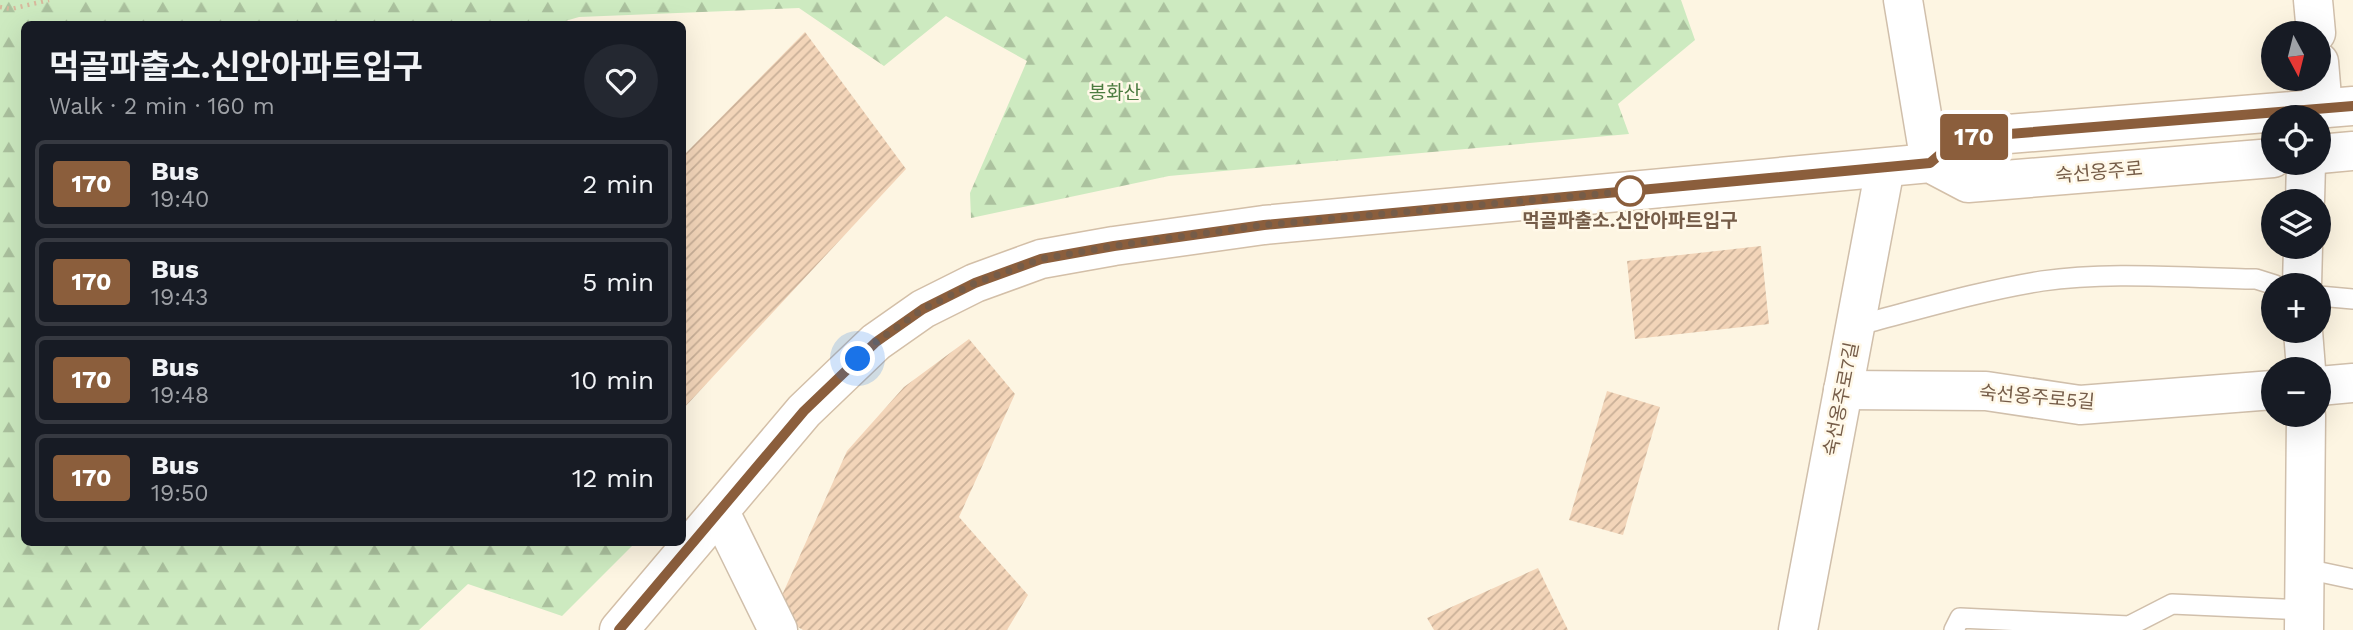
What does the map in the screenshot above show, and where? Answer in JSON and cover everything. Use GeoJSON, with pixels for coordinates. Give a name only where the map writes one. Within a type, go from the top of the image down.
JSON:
{"type":"FeatureCollection","features":[{"type":"Feature","properties":{"kind":"street"},"geometry":{"type":"LineString","coordinates":[[1903,0],[1930,163]]}},
{"type":"Feature","properties":{"kind":"street"},"geometry":{"type":"LineString","coordinates":[[2314,0],[2315,21]]}},
{"type":"Feature","properties":{"kind":"street"},"geometry":{"type":"LineString","coordinates":[[619,630],[804,411],[876,342],[923,309],[975,283],[1041,259],[1264,225],[1930,163],[1959,138],[2338,108],[2331,91]]}},
{"type":"Feature","properties":{"kind":"street"},"geometry":{"type":"LineString","coordinates":[[2331,153],[2353,151]]}},
{"type":"Feature","properties":{"kind":"street","name":"숙선옹주로"},"geometry":{"type":"LineString","coordinates":[[1930,163],[1968,183],[2261,159]]}},
{"type":"Feature","properties":{"kind":"street","name":"숙선옹주로7길"},"geometry":{"type":"LineString","coordinates":[[1798,630],[1885,168]]}},
{"type":"Feature","properties":{"kind":"street"},"geometry":{"type":"LineString","coordinates":[[2331,385],[2353,383]]}},
{"type":"Feature","properties":{"kind":"street","name":"숙선옹주로5길"},"geometry":{"type":"LineString","coordinates":[[1843,390],[1986,391],[2080,405],[2261,391]]}},
{"type":"Feature","properties":{"kind":"street"},"geometry":{"type":"LineString","coordinates":[[2304,620],[2306,427]]}},
{"type":"Feature","properties":{"kind":"street"},"geometry":{"type":"LineString","coordinates":[[720,512],[778,630]]}},
{"type":"Feature","properties":{"kind":"lane"},"geometry":{"type":"LineString","coordinates":[[1855,326],[1965,297],[2043,281],[2127,276],[2261,281]]}},
{"type":"Feature","properties":{"kind":"lane"},"geometry":{"type":"LineString","coordinates":[[2331,297],[2353,299]]}},
{"type":"Feature","properties":{"kind":"lane"},"geometry":{"type":"LineString","coordinates":[[2306,569],[2353,579]]}},
{"type":"Feature","properties":{"kind":"lane"},"geometry":{"type":"LineString","coordinates":[[1954,630],[1960,618],[2129,626],[2172,604],[2304,620]]}},
{"type":"Feature","properties":{"kind":"path"},"geometry":{"type":"LineString","coordinates":[[0,6],[11,9],[49,0]]}},
{"type":"Feature","properties":{"kind":"green space","name":"봉화산"},"geometry":{"type":"Polygon","coordinates":[[[0,0],[1681,0],[1695,40],[1618,104],[1629,134],[1169,176],[971,218],[970,193],[1027,61],[946,16],[884,66],[799,8],[579,17],[565,21],[21,21],[21,546],[632,546],[562,616],[468,584],[419,630],[0,630],[0,0]]]}},
{"type":"Feature","properties":{"kind":"building"},"geometry":{"type":"Polygon","coordinates":[[[805,32],[906,169],[686,406],[686,153],[805,32]]]}},
{"type":"Feature","properties":{"kind":"building"},"geometry":{"type":"Polygon","coordinates":[[[1761,246],[1769,324],[1635,339],[1627,261],[1761,246]]]}},
{"type":"Feature","properties":{"kind":"building"},"geometry":{"type":"Polygon","coordinates":[[[969,339],[1015,394],[959,517],[1028,595],[1007,630],[803,630],[774,613],[847,451],[904,387],[969,339]]]}},
{"type":"Feature","properties":{"kind":"building"},"geometry":{"type":"Polygon","coordinates":[[[1607,391],[1660,407],[1623,535],[1569,520],[1607,391]]]}},
{"type":"Feature","properties":{"kind":"building"},"geometry":{"type":"Polygon","coordinates":[[[1538,568],[1568,630],[1434,630],[1427,618],[1538,568]]]}},
{"type":"Feature","properties":{"kind":"bus line","name":"170"},"geometry":{"type":"LineString","coordinates":[[619,630],[804,411],[876,342],[923,309],[975,283],[1041,259],[1264,225],[1930,163],[1959,138],[2353,106]]}},
{"type":"Feature","properties":{"kind":"place","name":"먹골파출소.신안아파트입구"},"geometry":{"type":"Point","coordinates":[1630,191]}},
{"type":"Feature","properties":{"kind":"route"},"geometry":{"type":"LineString","coordinates":[[858,359],[876,342],[923,309],[975,283],[1041,259],[1264,225],[1630,191]]}}]}
